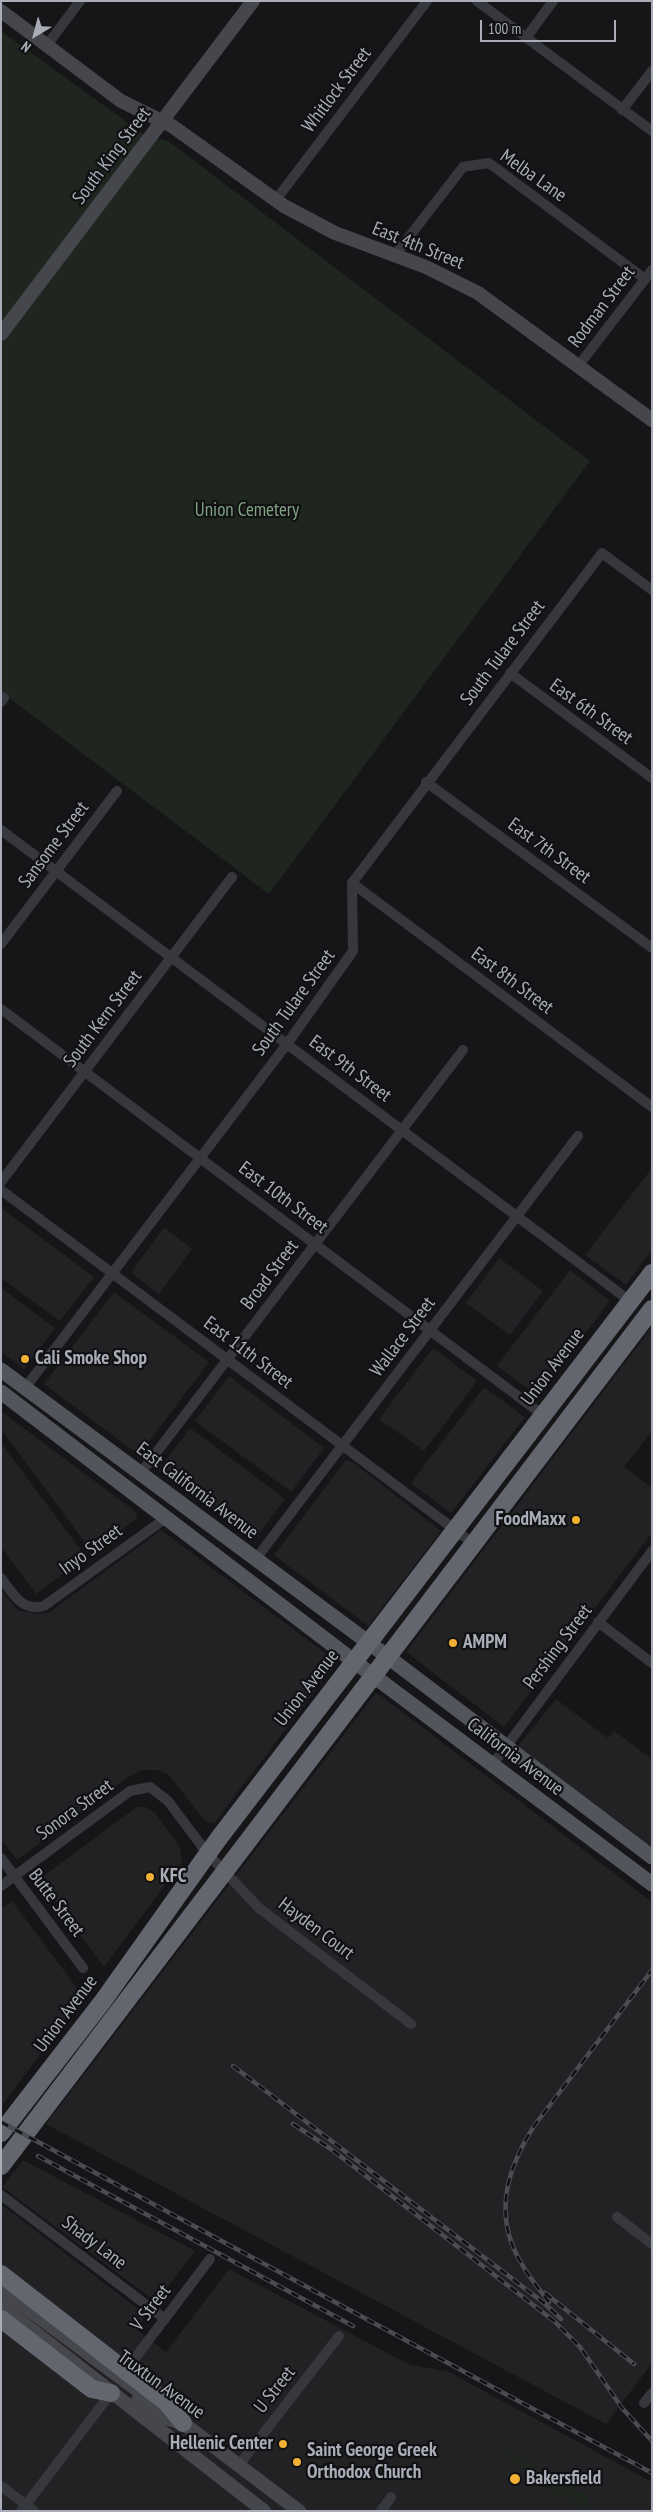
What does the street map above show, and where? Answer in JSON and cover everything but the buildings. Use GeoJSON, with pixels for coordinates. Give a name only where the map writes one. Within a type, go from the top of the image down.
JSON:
{"type":"FeatureCollection","features":[{"type":"Feature","properties":{"kind":"highway","name":"Union Avenue"},"geometry":{"type":"LineString","coordinates":[[1,2134],[103,2000],[207,1853],[652,1273]]}},
{"type":"Feature","properties":{"kind":"highway"},"geometry":{"type":"LineString","coordinates":[[1,2166],[652,1309]]}},
{"type":"Feature","properties":{"kind":"highway"},"geometry":{"type":"LineString","coordinates":[[1,2274],[119,2380],[167,2403],[183,2423]]}},
{"type":"Feature","properties":{"kind":"highway"},"geometry":{"type":"LineString","coordinates":[[1,2319],[92,2389],[119,2380]]}},
{"type":"Feature","properties":{"kind":"main road","name":"East California Avenue"},"geometry":{"type":"LineString","coordinates":[[1,1370],[255,1560],[370,1643]]}},
{"type":"Feature","properties":{"kind":"main road"},"geometry":{"type":"LineString","coordinates":[[1,1393],[14,1392],[68,1420]]}},
{"type":"Feature","properties":{"kind":"main road","name":"East California Avenue"},"geometry":{"type":"LineString","coordinates":[[1,1393],[354,1662]]}},
{"type":"Feature","properties":{"kind":"main road"},"geometry":{"type":"LineString","coordinates":[[76,1449],[130,1476],[135,1477],[140,1474]]}},
{"type":"Feature","properties":{"kind":"main road"},"geometry":{"type":"LineString","coordinates":[[166,1518],[174,1512],[212,1539],[228,1539]]}},
{"type":"Feature","properties":{"kind":"main road","name":"California Avenue"},"geometry":{"type":"LineString","coordinates":[[370,1643],[652,1857]]}},
{"type":"Feature","properties":{"kind":"main road","name":"California Avenue"},"geometry":{"type":"LineString","coordinates":[[354,1662],[650,1880]]}},
{"type":"Feature","properties":{"kind":"street"},"geometry":{"type":"LineString","coordinates":[[47,45],[80,1]]}},
{"type":"Feature","properties":{"kind":"street","name":"South King Street"},"geometry":{"type":"LineString","coordinates":[[1,334],[253,1]]}},
{"type":"Feature","properties":{"kind":"street","name":"Whitlock Street"},"geometry":{"type":"LineString","coordinates":[[275,201],[427,1]]}},
{"type":"Feature","properties":{"kind":"street"},"geometry":{"type":"LineString","coordinates":[[477,1],[652,131]]}},
{"type":"Feature","properties":{"kind":"street"},"geometry":{"type":"LineString","coordinates":[[526,38],[554,1]]}},
{"type":"Feature","properties":{"kind":"street","name":"East 4th Street"},"geometry":{"type":"LineString","coordinates":[[1,11],[121,101],[172,126],[275,201],[335,234],[426,267],[478,293],[652,420]]}},
{"type":"Feature","properties":{"kind":"street"},"geometry":{"type":"LineString","coordinates":[[622,110],[652,71]]}},
{"type":"Feature","properties":{"kind":"street","name":"Melba Lane"},"geometry":{"type":"LineString","coordinates":[[395,255],[463,167],[489,163],[645,279]]}},
{"type":"Feature","properties":{"kind":"street","name":"Rodman Street"},"geometry":{"type":"LineString","coordinates":[[579,366],[652,270]]}},
{"type":"Feature","properties":{"kind":"street","name":"South Tulare Street"},"geometry":{"type":"LineString","coordinates":[[25,1388],[287,1044],[353,951],[352,884],[426,782],[602,552],[652,590]]}},
{"type":"Feature","properties":{"kind":"street","name":"East 6th Street"},"geometry":{"type":"LineString","coordinates":[[510,673],[652,778]]}},
{"type":"Feature","properties":{"kind":"street","name":"East 7th Street"},"geometry":{"type":"LineString","coordinates":[[426,782],[652,948]]}},
{"type":"Feature","properties":{"kind":"street","name":"Sansome Street"},"geometry":{"type":"LineString","coordinates":[[1,944],[117,791]]}},
{"type":"Feature","properties":{"kind":"street","name":"East 9th Street"},"geometry":{"type":"LineString","coordinates":[[1,830],[630,1301]]}},
{"type":"Feature","properties":{"kind":"street","name":"South Kern Street"},"geometry":{"type":"LineString","coordinates":[[1,1182],[232,877]]}},
{"type":"Feature","properties":{"kind":"street","name":"East 8th Street"},"geometry":{"type":"LineString","coordinates":[[352,884],[652,1107]]}},
{"type":"Feature","properties":{"kind":"street","name":"East 10th Street"},"geometry":{"type":"LineString","coordinates":[[1,1009],[543,1415]]}},
{"type":"Feature","properties":{"kind":"street","name":"Broad Street"},"geometry":{"type":"LineString","coordinates":[[140,1474],[463,1050]]}},
{"type":"Feature","properties":{"kind":"street","name":"Wallace Street"},"geometry":{"type":"LineString","coordinates":[[255,1560],[578,1136]]}},
{"type":"Feature","properties":{"kind":"street","name":"East 11th Street"},"geometry":{"type":"LineString","coordinates":[[1,1190],[474,1544]]}},
{"type":"Feature","properties":{"kind":"street","name":"Inyo Street"},"geometry":{"type":"LineString","coordinates":[[1,1578],[19,1602],[36,1608],[52,1600],[166,1518]]}},
{"type":"Feature","properties":{"kind":"street","name":"Pershing Street"},"geometry":{"type":"LineString","coordinates":[[493,1764],[652,1551]]}},
{"type":"Feature","properties":{"kind":"street"},"geometry":{"type":"LineString","coordinates":[[598,1622],[652,1663]]}},
{"type":"Feature","properties":{"kind":"street","name":"Sonora Street"},"geometry":{"type":"LineString","coordinates":[[1,1886],[130,1791],[150,1787],[168,1801],[207,1853]]}},
{"type":"Feature","properties":{"kind":"street","name":"Hayden Court"},"geometry":{"type":"LineString","coordinates":[[207,1853],[259,1908],[411,2024]]}},
{"type":"Feature","properties":{"kind":"street","name":"Butte Street"},"geometry":{"type":"LineString","coordinates":[[1,1858],[83,1968]]}},
{"type":"Feature","properties":{"kind":"street","name":"Shady Lane"},"geometry":{"type":"LineString","coordinates":[[1,2195],[165,2319]]}},
{"type":"Feature","properties":{"kind":"street"},"geometry":{"type":"LineString","coordinates":[[617,2217],[652,2244]]}},
{"type":"Feature","properties":{"kind":"street","name":"V Street"},"geometry":{"type":"LineString","coordinates":[[27,2509],[119,2380],[210,2259]]}},
{"type":"Feature","properties":{"kind":"street","name":"Truxtun Avenue"},"geometry":{"type":"LineString","coordinates":[[1,2289],[119,2380],[264,2511]]}},
{"type":"Feature","properties":{"kind":"street","name":"Truxtun Avenue"},"geometry":{"type":"LineString","coordinates":[[1,2306],[119,2380],[129,2394],[166,2418],[183,2423],[299,2511]]}},
{"type":"Feature","properties":{"kind":"street","name":"U Street"},"geometry":{"type":"LineString","coordinates":[[239,2465],[338,2336]]}},
{"type":"Feature","properties":{"kind":"street"},"geometry":{"type":"LineString","coordinates":[[644,2403],[652,2393]]}},
{"type":"Feature","properties":{"kind":"street"},"geometry":{"type":"LineString","coordinates":[[1,2486],[27,2509]]}},
{"type":"Feature","properties":{"kind":"street"},"geometry":{"type":"LineString","coordinates":[[381,2511],[392,2497]]}},
{"type":"Feature","properties":{"kind":"shaded area"},"geometry":{"type":"Polygon","coordinates":[[[652,1168],[652,1250],[626,1285],[585,1255],[652,1168]]]}},
{"type":"Feature","properties":{"kind":"shaded area"},"geometry":{"type":"Polygon","coordinates":[[[1,1208],[94,1277],[60,1321],[1,1278],[1,1208]]]}},
{"type":"Feature","properties":{"kind":"shaded area"},"geometry":{"type":"Polygon","coordinates":[[[164,1227],[192,1249],[159,1294],[131,1273],[164,1227]]]}},
{"type":"Feature","properties":{"kind":"shaded area"},"geometry":{"type":"Polygon","coordinates":[[[499,1258],[543,1291],[510,1335],[466,1303],[499,1258]]]}},
{"type":"Feature","properties":{"kind":"shaded area"},"geometry":{"type":"Polygon","coordinates":[[[570,1270],[610,1301],[538,1396],[497,1366],[570,1270]]]}},
{"type":"Feature","properties":{"kind":"shaded area"},"geometry":{"type":"Polygon","coordinates":[[[1,1288],[55,1328],[24,1369],[1,1352],[1,1288]]]}},
{"type":"Feature","properties":{"kind":"shaded area"},"geometry":{"type":"Polygon","coordinates":[[[114,1292],[209,1362],[139,1455],[44,1384],[114,1292]]]}},
{"type":"Feature","properties":{"kind":"shaded area"},"geometry":{"type":"Polygon","coordinates":[[[652,1327],[652,1431],[624,1467],[652,1488],[652,1533],[504,1727],[406,1652],[652,1327]]]}},
{"type":"Feature","properties":{"kind":"shaded area"},"geometry":{"type":"Polygon","coordinates":[[[433,1348],[477,1381],[424,1451],[379,1419],[433,1348]]]}},
{"type":"Feature","properties":{"kind":"shaded area"},"geometry":{"type":"Polygon","coordinates":[[[229,1376],[324,1448],[291,1492],[195,1421],[229,1376]]]}},
{"type":"Feature","properties":{"kind":"shaded area"},"geometry":{"type":"Polygon","coordinates":[[[484,1387],[525,1417],[451,1513],[411,1483],[484,1387]]]}},
{"type":"Feature","properties":{"kind":"shaded area"},"geometry":{"type":"Polygon","coordinates":[[[1,1411],[136,1512],[137,1518],[92,1552],[1,1429],[1,1411]]]}},
{"type":"Feature","properties":{"kind":"shaded area"},"geometry":{"type":"Polygon","coordinates":[[[190,1428],[285,1499],[254,1540],[159,1469],[190,1428]]]}},
{"type":"Feature","properties":{"kind":"shaded area"},"geometry":{"type":"Polygon","coordinates":[[[1,1443],[86,1557],[36,1594],[1,1547],[1,1443]]]}},
{"type":"Feature","properties":{"kind":"shaded area"},"geometry":{"type":"Polygon","coordinates":[[[346,1460],[354,1463],[441,1531],[368,1626],[274,1555],[346,1460]]]}},
{"type":"Feature","properties":{"kind":"shaded area"},"geometry":{"type":"Polygon","coordinates":[[[161,1530],[337,1662],[215,1822],[209,1823],[204,1820],[169,1775],[158,1770],[143,1770],[130,1776],[17,1860],[1,1839],[1,1589],[17,1610],[37,1614],[50,1612],[161,1530]]]}},
{"type":"Feature","properties":{"kind":"shaded area"},"geometry":{"type":"Polygon","coordinates":[[[375,1694],[380,1695],[652,1902],[652,2363],[606,2424],[46,2124],[375,1694]]]}},
{"type":"Feature","properties":{"kind":"shaded area"},"geometry":{"type":"Polygon","coordinates":[[[556,1699],[608,1738],[614,1731],[652,1759],[652,1847],[518,1746],[556,1699]]]}},
{"type":"Feature","properties":{"kind":"shaded area"},"geometry":{"type":"Polygon","coordinates":[[[137,1807],[146,1807],[155,1813],[180,1847],[182,1862],[104,1967],[41,1882],[42,1877],[137,1807]]]}},
{"type":"Feature","properties":{"kind":"shaded area"},"geometry":{"type":"Polygon","coordinates":[[[12,1901],[83,1996],[1,2107],[1,1909],[12,1901]]]}},
{"type":"Feature","properties":{"kind":"shaded area"},"geometry":{"type":"Polygon","coordinates":[[[23,2160],[195,2251],[156,2302],[2,2187],[23,2160]]]}},
{"type":"Feature","properties":{"kind":"shaded area"},"geometry":{"type":"Polygon","coordinates":[[[1,2204],[146,2315],[136,2329],[166,2352],[229,2269],[408,2364],[449,2372],[652,2482],[652,2511],[1,2511],[1,2204]]]}},
{"type":"Feature","properties":{"kind":"green space","name":"Union Cemetery"},"geometry":{"type":"Polygon","coordinates":[[[1,31],[146,136],[168,141],[590,461],[269,894],[1,692],[1,31]]]}},
{"type":"Feature","properties":{"kind":"green space"},"geometry":{"type":"Polygon","coordinates":[[[503,2450],[548,2474],[542,2485],[502,2452],[503,2450]]]}},
{"type":"Feature","properties":{"kind":"green space"},"geometry":{"type":"Polygon","coordinates":[[[556,2478],[588,2496],[589,2511],[569,2497],[555,2498],[548,2494],[556,2478]]]}},
{"type":"Feature","properties":{"kind":"railway"},"geometry":{"type":"LineString","coordinates":[[549,2302],[526,2272],[512,2243],[505,2209],[511,2175],[534,2126],[652,1970]]}},
{"type":"Feature","properties":{"kind":"railway"},"geometry":{"type":"LineString","coordinates":[[233,2066],[544,2303],[561,2319]]}},
{"type":"Feature","properties":{"kind":"railway"},"geometry":{"type":"LineString","coordinates":[[1,2122],[652,2473]]}},
{"type":"Feature","properties":{"kind":"railway"},"geometry":{"type":"LineString","coordinates":[[293,2124],[331,2149],[554,2321],[580,2347],[622,2408],[652,2441]]}},
{"type":"Feature","properties":{"kind":"railway"},"geometry":{"type":"LineString","coordinates":[[38,2156],[353,2326]]}},
{"type":"Feature","properties":{"kind":"railway"},"geometry":{"type":"LineString","coordinates":[[545,2293],[634,2364]]}},
{"type":"Feature","properties":{"kind":"place","name":"Cali Smoke Shop"},"geometry":{"type":"Point","coordinates":[25,1359]}},
{"type":"Feature","properties":{"kind":"place","name":"FoodMaxx"},"geometry":{"type":"Point","coordinates":[576,1520]}},
{"type":"Feature","properties":{"kind":"place","name":"AMPM"},"geometry":{"type":"Point","coordinates":[453,1643]}},
{"type":"Feature","properties":{"kind":"place","name":"KFC"},"geometry":{"type":"Point","coordinates":[150,1877]}},
{"type":"Feature","properties":{"kind":"place","name":"Hellenic Center"},"geometry":{"type":"Point","coordinates":[283,2444]}},
{"type":"Feature","properties":{"kind":"place","name":"Saint George Greek Orthodox Church"},"geometry":{"type":"Point","coordinates":[297,2462]}},
{"type":"Feature","properties":{"kind":"place","name":"Bakersfield"},"geometry":{"type":"Point","coordinates":[515,2479]}}]}
